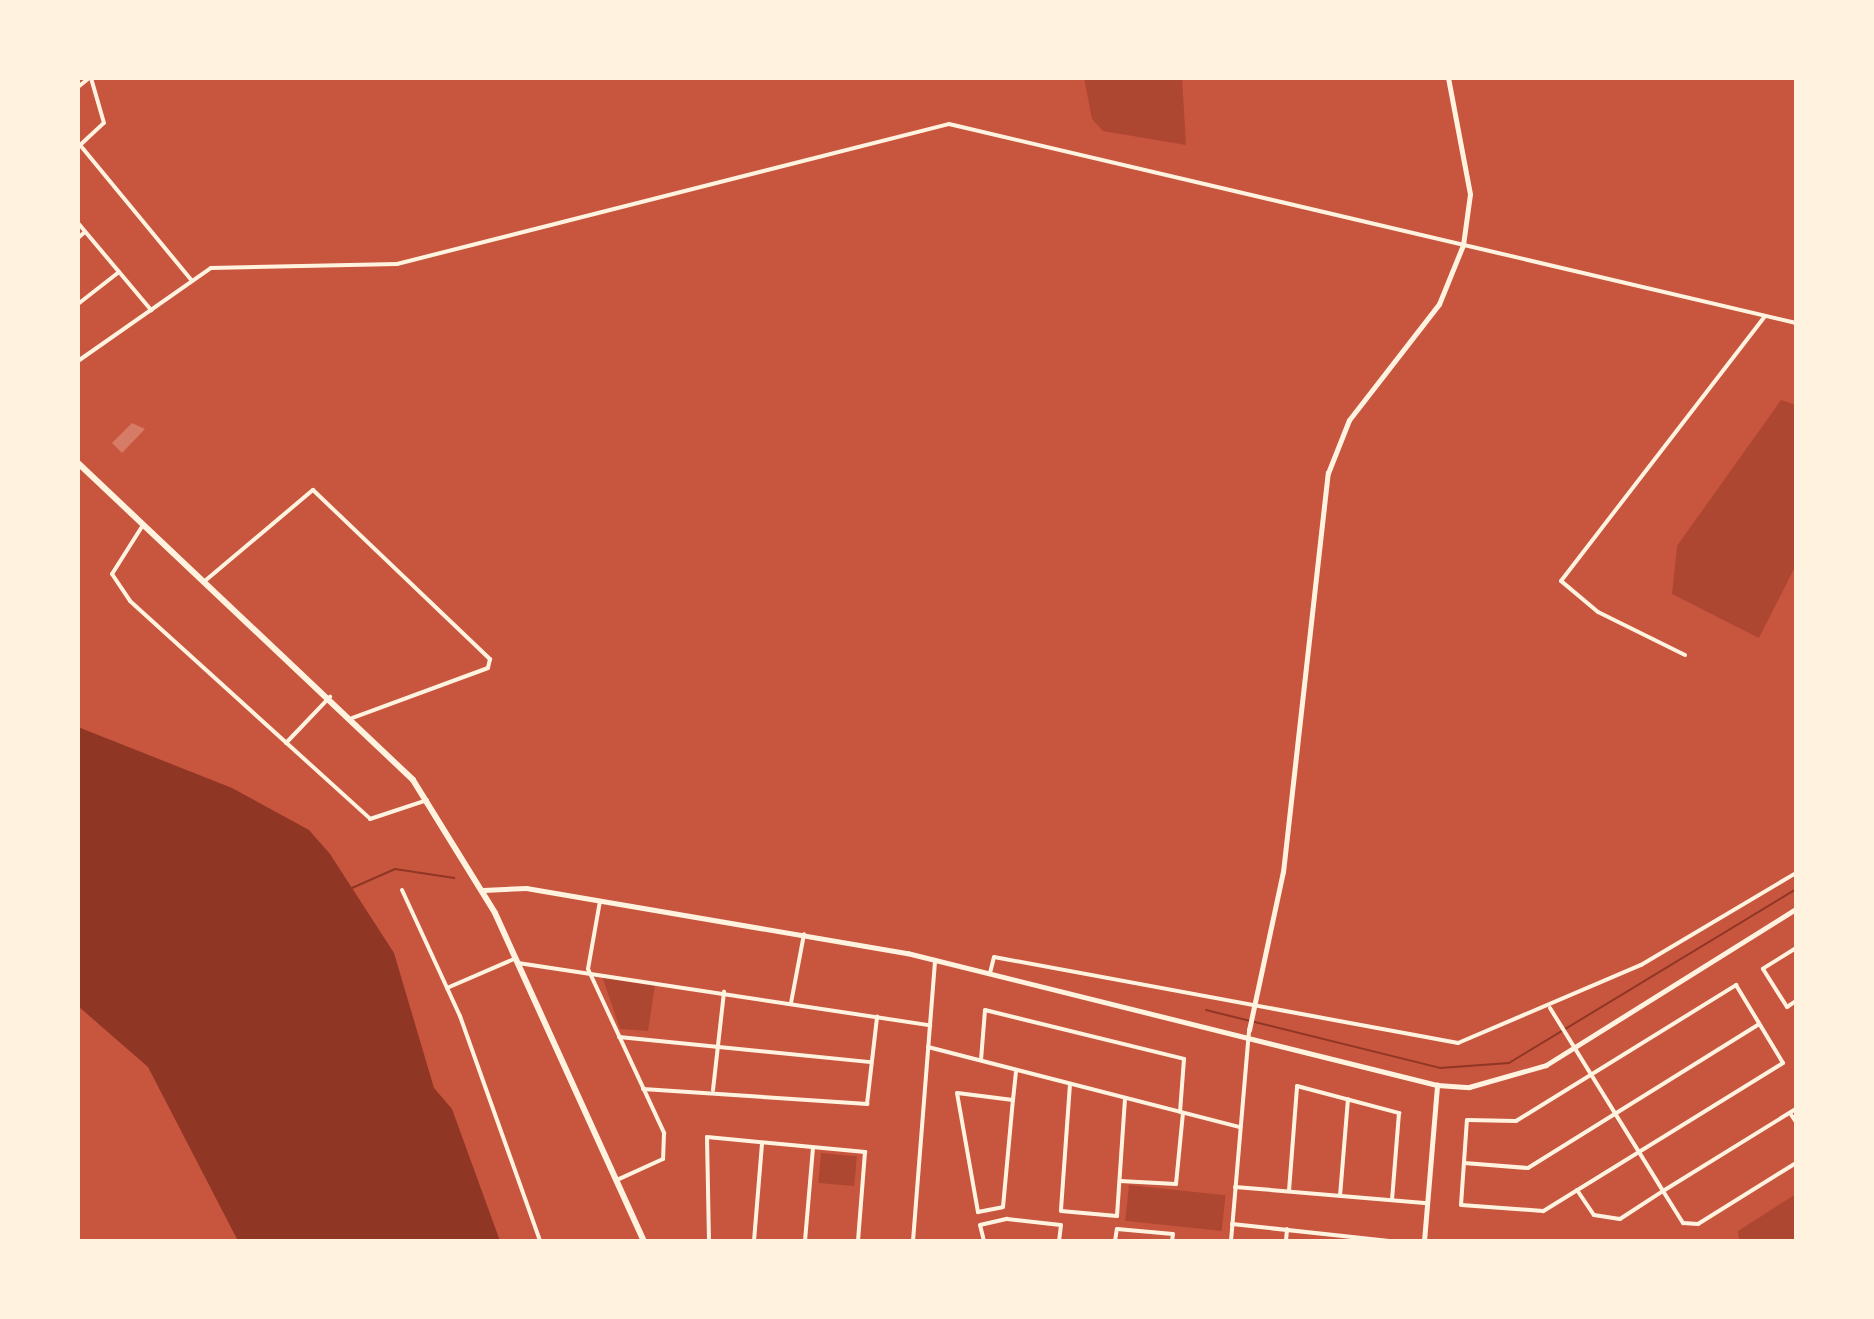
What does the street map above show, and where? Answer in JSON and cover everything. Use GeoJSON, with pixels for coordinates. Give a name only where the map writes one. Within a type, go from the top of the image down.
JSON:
{"type":"FeatureCollection","features":[{"type":"Feature","properties":{"kind":"main road"},"geometry":{"type":"LineString","coordinates":[[78,463],[352,718],[427,800],[483,890],[644,1241]]}},
{"type":"Feature","properties":{"kind":"street"},"geometry":{"type":"LineString","coordinates":[[78,87],[90,78],[104,123],[79,146],[192,281]]}},
{"type":"Feature","properties":{"kind":"street"},"geometry":{"type":"LineString","coordinates":[[1231,1241],[1247,1038],[1283,872],[1328,473],[1349,420],[1439,304],[1463,245],[1470,194],[1448,78]]}},
{"type":"Feature","properties":{"kind":"street"},"geometry":{"type":"LineString","coordinates":[[78,361],[211,268],[397,264],[949,124],[1796,323]]}},
{"type":"Feature","properties":{"kind":"street"},"geometry":{"type":"LineString","coordinates":[[78,223],[151,310]]}},
{"type":"Feature","properties":{"kind":"street"},"geometry":{"type":"LineString","coordinates":[[78,238],[85,232]]}},
{"type":"Feature","properties":{"kind":"street"},"geometry":{"type":"LineString","coordinates":[[78,304],[119,272]]}},
{"type":"Feature","properties":{"kind":"street"},"geometry":{"type":"LineString","coordinates":[[1685,655],[1598,612],[1561,581],[1764,317]]}},
{"type":"Feature","properties":{"kind":"street"},"geometry":{"type":"LineString","coordinates":[[206,580],[313,490],[490,659],[488,668],[352,718]]}},
{"type":"Feature","properties":{"kind":"street"},"geometry":{"type":"LineString","coordinates":[[144,523],[112,574],[130,601],[370,819],[427,800]]}},
{"type":"Feature","properties":{"kind":"street"},"geometry":{"type":"LineString","coordinates":[[286,743],[330,697]]}},
{"type":"Feature","properties":{"kind":"street"},"geometry":{"type":"LineString","coordinates":[[990,973],[994,957],[1253,1013],[1436,1043],[1483,1038],[1662,954],[1796,873]]}},
{"type":"Feature","properties":{"kind":"street"},"geometry":{"type":"LineString","coordinates":[[483,890],[494,884],[600,900],[804,934],[935,960],[1437,1085],[1514,1079],[1574,1047],[1796,909]]}},
{"type":"Feature","properties":{"kind":"street"},"geometry":{"type":"LineString","coordinates":[[402,890],[447,988],[540,1241]]}},
{"type":"Feature","properties":{"kind":"street"},"geometry":{"type":"LineString","coordinates":[[600,900],[588,969],[664,1133],[663,1159],[617,1180]]}},
{"type":"Feature","properties":{"kind":"street"},"geometry":{"type":"LineString","coordinates":[[791,1003],[804,934]]}},
{"type":"Feature","properties":{"kind":"street"},"geometry":{"type":"LineString","coordinates":[[1796,948],[1763,969],[1787,1007],[1796,1001]]}},
{"type":"Feature","properties":{"kind":"street"},"geometry":{"type":"LineString","coordinates":[[913,1241],[935,960]]}},
{"type":"Feature","properties":{"kind":"street"},"geometry":{"type":"LineString","coordinates":[[447,988],[516,961],[588,969],[930,1025]]}},
{"type":"Feature","properties":{"kind":"street"},"geometry":{"type":"LineString","coordinates":[[1736,985],[1759,1024],[1783,1063],[1543,1211],[1461,1205],[1467,1120],[1516,1121],[1736,985]]}},
{"type":"Feature","properties":{"kind":"street"},"geometry":{"type":"LineString","coordinates":[[713,1090],[724,992]]}},
{"type":"Feature","properties":{"kind":"street"},"geometry":{"type":"LineString","coordinates":[[1550,1008],[1683,1223],[1698,1224],[1796,1163]]}},
{"type":"Feature","properties":{"kind":"street"},"geometry":{"type":"LineString","coordinates":[[981,1060],[985,1010],[1184,1059],[1176,1184],[1120,1181]]}},
{"type":"Feature","properties":{"kind":"street"},"geometry":{"type":"LineString","coordinates":[[643,1089],[713,1090],[867,1104],[877,1017]]}},
{"type":"Feature","properties":{"kind":"street"},"geometry":{"type":"LineString","coordinates":[[1464,1163],[1528,1168],[1759,1024]]}},
{"type":"Feature","properties":{"kind":"street"},"geometry":{"type":"LineString","coordinates":[[619,1037],[718,1042],[871,1062]]}},
{"type":"Feature","properties":{"kind":"street"},"geometry":{"type":"LineString","coordinates":[[928,1047],[1240,1127]]}},
{"type":"Feature","properties":{"kind":"street"},"geometry":{"type":"LineString","coordinates":[[1013,1100],[957,1093],[978,1212],[1003,1207],[1016,1070]]}},
{"type":"Feature","properties":{"kind":"street"},"geometry":{"type":"LineString","coordinates":[[1070,1084],[1061,1211],[1117,1216],[1125,1098]]}},
{"type":"Feature","properties":{"kind":"street"},"geometry":{"type":"LineString","coordinates":[[1424,1241],[1437,1085]]}},
{"type":"Feature","properties":{"kind":"street"},"geometry":{"type":"LineString","coordinates":[[1289,1191],[1297,1086],[1399,1113],[1392,1200]]}},
{"type":"Feature","properties":{"kind":"street"},"geometry":{"type":"LineString","coordinates":[[1340,1196],[1348,1099]]}},
{"type":"Feature","properties":{"kind":"street"},"geometry":{"type":"LineString","coordinates":[[1577,1190],[1594,1215],[1620,1219],[1796,1109]]}},
{"type":"Feature","properties":{"kind":"street"},"geometry":{"type":"LineString","coordinates":[[1790,1113],[1796,1122]]}},
{"type":"Feature","properties":{"kind":"street"},"geometry":{"type":"LineString","coordinates":[[709,1241],[707,1137],[865,1152],[858,1241]]}},
{"type":"Feature","properties":{"kind":"street"},"geometry":{"type":"LineString","coordinates":[[754,1241],[762,1144]]}},
{"type":"Feature","properties":{"kind":"street"},"geometry":{"type":"LineString","coordinates":[[805,1241],[813,1147]]}},
{"type":"Feature","properties":{"kind":"street"},"geometry":{"type":"LineString","coordinates":[[1235,1187],[1427,1203]]}},
{"type":"Feature","properties":{"kind":"street"},"geometry":{"type":"LineString","coordinates":[[984,1241],[980,1225],[1007,1219],[1061,1225],[1059,1241]]}},
{"type":"Feature","properties":{"kind":"street"},"geometry":{"type":"LineString","coordinates":[[1232,1224],[1338,1233],[1389,1241]]}},
{"type":"Feature","properties":{"kind":"street"},"geometry":{"type":"LineString","coordinates":[[1115,1241],[1117,1229],[1173,1234],[1172,1241]]}},
{"type":"Feature","properties":{"kind":"street"},"geometry":{"type":"LineString","coordinates":[[1286,1241],[1287,1229]]}},
{"type":"Feature","properties":{"kind":"street"},"geometry":{"type":"LineString","coordinates":[[1337,1241],[1338,1233]]}},
{"type":"Feature","properties":{"kind":"shaded area"},"geometry":{"type":"Polygon","coordinates":[[[1084,78],[1182,78],[1186,145],[1103,131],[1092,119],[1084,78]]]}},
{"type":"Feature","properties":{"kind":"shaded area"},"geometry":{"type":"Polygon","coordinates":[[[1781,400],[1796,405],[1796,565],[1759,638],[1672,594],[1677,546],[1781,400]]]}},
{"type":"Feature","properties":{"kind":"shaded area"},"geometry":{"type":"Polygon","coordinates":[[[78,727],[232,788],[309,830],[330,854],[394,953],[434,1088],[452,1109],[500,1241],[238,1241],[148,1067],[78,1006],[78,727]]]}},
{"type":"Feature","properties":{"kind":"shaded area"},"geometry":{"type":"Polygon","coordinates":[[[602,976],[655,985],[648,1031],[620,1029],[602,976]]]}},
{"type":"Feature","properties":{"kind":"shaded area"},"geometry":{"type":"Polygon","coordinates":[[[821,1153],[857,1156],[854,1186],[818,1183],[821,1153]]]}},
{"type":"Feature","properties":{"kind":"shaded area"},"geometry":{"type":"Polygon","coordinates":[[[1129,1185],[1225,1195],[1222,1231],[1125,1221],[1129,1185]]]}},
{"type":"Feature","properties":{"kind":"shaded area"},"geometry":{"type":"Polygon","coordinates":[[[1796,1194],[1796,1241],[1739,1241],[1738,1231],[1796,1194]]]}},
{"type":"Feature","properties":{"kind":"building"},"geometry":{"type":"Polygon","coordinates":[[[132,423],[145,429],[122,453],[112,443],[132,423]]]}},
{"type":"Feature","properties":{"kind":"waterway"},"geometry":{"type":"LineString","coordinates":[[352,888],[395,869],[454,878]]}},
{"type":"Feature","properties":{"kind":"waterway"},"geometry":{"type":"LineString","coordinates":[[1206,1010],[1440,1068],[1509,1063],[1796,889]]}}]}
